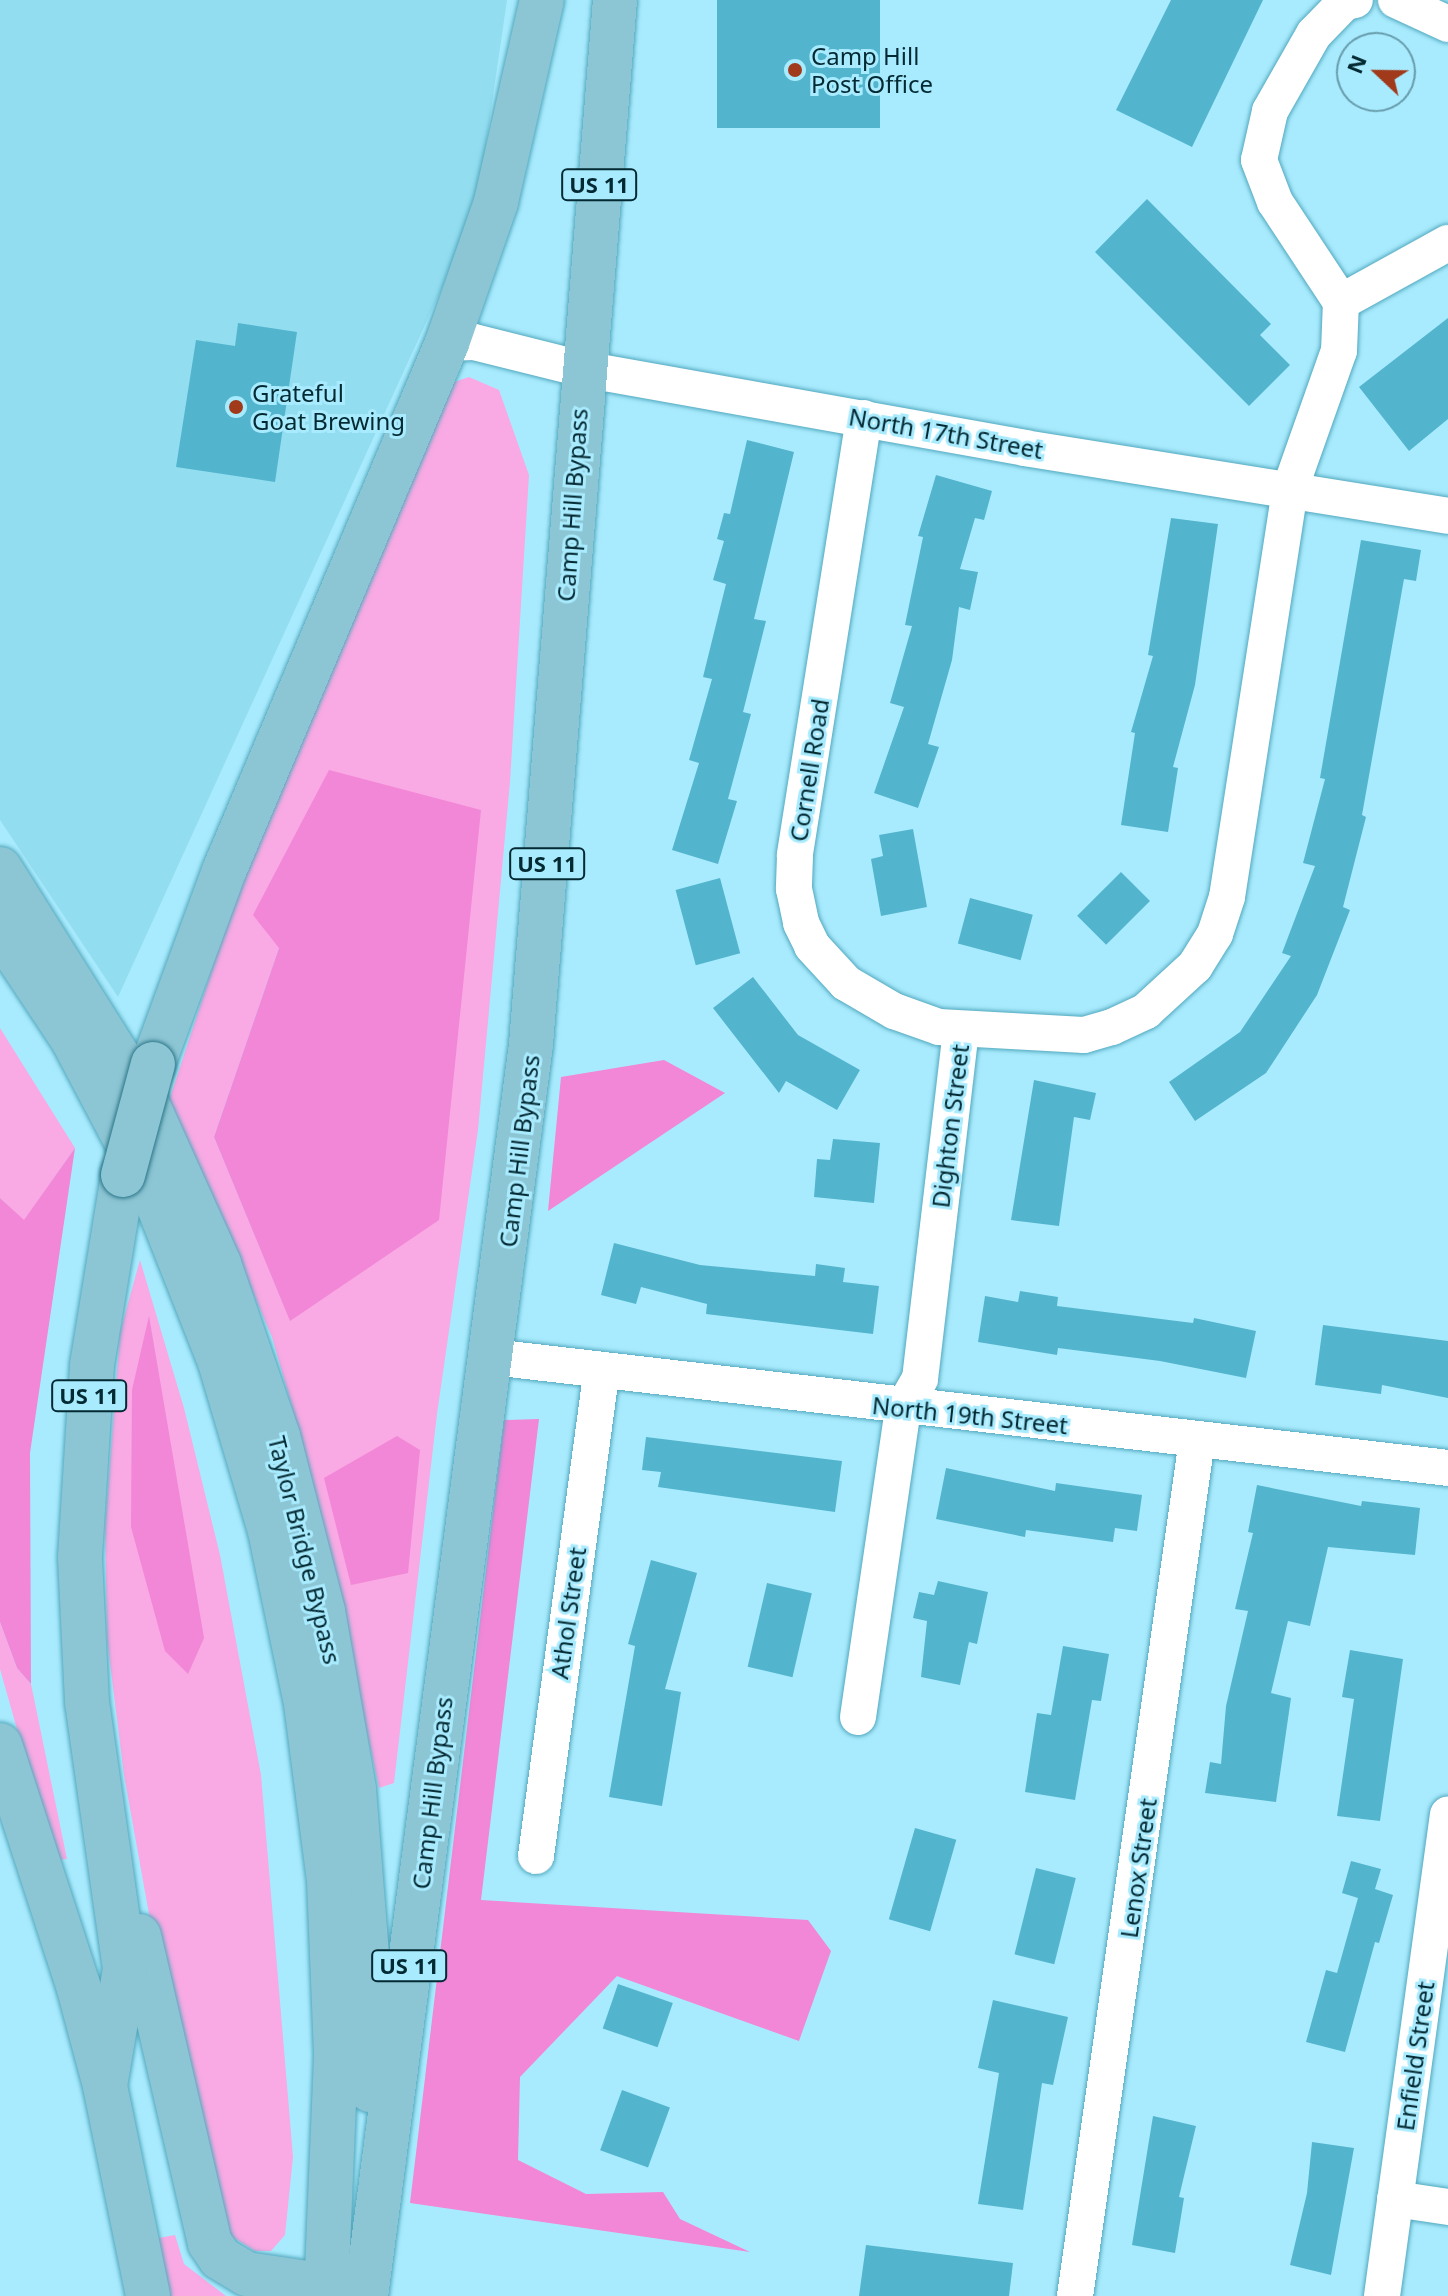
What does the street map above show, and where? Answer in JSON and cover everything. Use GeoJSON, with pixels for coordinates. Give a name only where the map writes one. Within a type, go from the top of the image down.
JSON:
{"type":"FeatureCollection","features":[{"type":"Feature","properties":{"kind":"main road","name":"US 11"},"geometry":{"type":"LineString","coordinates":[[148,2296],[105,2086],[125,1969],[97,1791],[81,1619],[82,1491],[100,1301],[123,1175],[153,1064],[218,885],[447,343],[496,202],[542,0]]}},
{"type":"Feature","properties":{"kind":"main road","name":"Camp Hill Bypass"},"geometry":{"type":"LineString","coordinates":[[345,2293],[492,1357],[531,1044],[582,369],[615,0]]}},
{"type":"Feature","properties":{"kind":"main road","name":"Taylor Bridge Bypass"},"geometry":{"type":"LineString","coordinates":[[0,869],[101,1023],[182,1178],[251,1351],[302,1522],[340,1698],[363,1878],[370,2056],[345,2293]]}},
{"type":"Feature","properties":{"kind":"main road"},"geometry":{"type":"LineString","coordinates":[[0,930],[73,1040],[153,1192],[220,1362],[270,1531],[306,1704],[329,1881],[345,2293],[247,2274],[220,2258],[210,2243],[159,2006],[97,1791]]}},
{"type":"Feature","properties":{"kind":"main road"},"geometry":{"type":"LineString","coordinates":[[0,1745],[51,1894],[105,2086]]}},
{"type":"Feature","properties":{"kind":"street"},"geometry":{"type":"LineString","coordinates":[[1355,0],[1345,2],[1314,34],[1270,111],[1259,160],[1275,202],[1341,302],[1448,243]]}},
{"type":"Feature","properties":{"kind":"street"},"geometry":{"type":"LineString","coordinates":[[1396,0],[1448,24]]}},
{"type":"Feature","properties":{"kind":"street","name":"Dighton Street"},"geometry":{"type":"LineString","coordinates":[[858,1717],[903,1408],[920,1379],[961,1032],[1098,1031],[1146,1011],[1195,966],[1215,934],[1227,897],[1290,489],[1339,351],[1341,302]]}},
{"type":"Feature","properties":{"kind":"street","name":"North 17th Street"},"geometry":{"type":"LineString","coordinates":[[447,343],[474,342],[582,369],[1448,516]]}},
{"type":"Feature","properties":{"kind":"street","name":"Cornell Road"},"geometry":{"type":"LineString","coordinates":[[864,418],[794,889],[812,946],[846,983],[894,1011],[961,1032]]}},
{"type":"Feature","properties":{"kind":"street","name":"North 19th Street"},"geometry":{"type":"LineString","coordinates":[[492,1357],[903,1408],[1448,1468]]}},
{"type":"Feature","properties":{"kind":"street","name":"Athol Street"},"geometry":{"type":"LineString","coordinates":[[536,1856],[602,1371]]}},
{"type":"Feature","properties":{"kind":"street","name":"Lenox Street"},"geometry":{"type":"LineString","coordinates":[[1075,2296],[1197,1440]]}},
{"type":"Feature","properties":{"kind":"street","name":"Enfield Street"},"geometry":{"type":"LineString","coordinates":[[1382,2296],[1448,1815]]}},
{"type":"Feature","properties":{"kind":"street"},"geometry":{"type":"LineString","coordinates":[[1395,2199],[1448,2207]]}},
{"type":"Feature","properties":{"kind":"shaded area"},"geometry":{"type":"Polygon","coordinates":[[[0,0],[507,0],[481,178],[461,246],[118,997],[0,820],[0,0]]]}},
{"type":"Feature","properties":{"kind":"shaded area"},"geometry":{"type":"Polygon","coordinates":[[[469,377],[499,390],[529,475],[510,782],[478,1130],[437,1414],[394,1783],[379,1788],[306,1457],[272,1337],[169,1101],[235,898],[451,383],[469,377]],[[279,948],[214,1137],[290,1320],[279,948]]]}},
{"type":"Feature","properties":{"kind":"shaded area"},"geometry":{"type":"Polygon","coordinates":[[[329,770],[481,810],[439,1220],[290,1321],[214,1137],[279,948],[253,915],[329,770]]]}},
{"type":"Feature","properties":{"kind":"shaded area"},"geometry":{"type":"Polygon","coordinates":[[[0,1028],[75,1148],[24,1221],[0,1198],[0,1028]]]}},
{"type":"Feature","properties":{"kind":"shaded area"},"geometry":{"type":"Polygon","coordinates":[[[664,1060],[725,1093],[548,1211],[561,1077],[664,1060]]]}},
{"type":"Feature","properties":{"kind":"shaded area"},"geometry":{"type":"Polygon","coordinates":[[[75,1148],[30,1453],[31,1684],[17,1668],[0,1622],[0,1198],[24,1220],[75,1148]]]}},
{"type":"Feature","properties":{"kind":"shaded area"},"geometry":{"type":"Polygon","coordinates":[[[140,1260],[184,1408],[220,1555],[261,1775],[293,2157],[285,2235],[271,2251],[255,2251],[229,2235],[151,1925],[124,1775],[107,1639],[105,1526],[120,1332],[140,1260]]]}},
{"type":"Feature","properties":{"kind":"shaded area"},"geometry":{"type":"Polygon","coordinates":[[[149,1316],[204,1638],[188,1674],[165,1651],[131,1527],[132,1390],[149,1316]]]}},
{"type":"Feature","properties":{"kind":"shaded area"},"geometry":{"type":"Polygon","coordinates":[[[539,1419],[481,1900],[808,1920],[831,1951],[799,2041],[617,1976],[520,2077],[518,2160],[586,2194],[663,2192],[680,2219],[750,2252],[410,2203],[504,1420],[539,1419]]]}},
{"type":"Feature","properties":{"kind":"shaded area"},"geometry":{"type":"Polygon","coordinates":[[[397,1436],[420,1450],[408,1573],[351,1585],[324,1478],[397,1436]]]}},
{"type":"Feature","properties":{"kind":"shaded area"},"geometry":{"type":"Polygon","coordinates":[[[0,1622],[17,1668],[31,1684],[67,1859],[54,1860],[0,1669],[0,1622]]]}},
{"type":"Feature","properties":{"kind":"shaded area"},"geometry":{"type":"Polygon","coordinates":[[[175,2235],[184,2264],[226,2296],[161,2296],[153,2239],[175,2235]]]}},
{"type":"Feature","properties":{"kind":"building","name":"Camp Hill Post Office"},"geometry":{"type":"Polygon","coordinates":[[[717,0],[880,0],[880,128],[717,128],[717,0]]]}},
{"type":"Feature","properties":{"kind":"building"},"geometry":{"type":"Polygon","coordinates":[[[1171,0],[1263,0],[1192,147],[1116,110],[1171,0]]]}},
{"type":"Feature","properties":{"kind":"building"},"geometry":{"type":"Polygon","coordinates":[[[1147,199],[1271,324],[1260,335],[1290,365],[1249,406],[1095,252],[1147,199]]]}},
{"type":"Feature","properties":{"kind":"building"},"geometry":{"type":"Polygon","coordinates":[[[1448,318],[1448,419],[1409,451],[1359,387],[1448,318]]]}},
{"type":"Feature","properties":{"kind":"building","name":"Grateful Goat Brewing"},"geometry":{"type":"Polygon","coordinates":[[[238,323],[297,332],[275,482],[176,467],[196,340],[235,346],[238,323]]]}},
{"type":"Feature","properties":{"kind":"building"},"geometry":{"type":"Polygon","coordinates":[[[747,440],[794,452],[754,619],[766,621],[743,712],[751,714],[728,799],[737,801],[718,864],[672,850],[699,763],[689,760],[712,679],[703,677],[726,584],[713,580],[724,541],[717,539],[724,513],[730,514],[747,440]]]}},
{"type":"Feature","properties":{"kind":"building"},"geometry":{"type":"Polygon","coordinates":[[[936,475],[992,491],[984,520],[975,518],[960,569],[978,572],[970,610],[959,607],[952,660],[928,744],[939,747],[918,808],[874,793],[904,707],[890,703],[912,626],[905,625],[923,537],[918,536],[936,475]]]}},
{"type":"Feature","properties":{"kind":"building"},"geometry":{"type":"Polygon","coordinates":[[[1171,518],[1218,524],[1195,685],[1173,767],[1178,768],[1168,832],[1121,825],[1135,733],[1131,732],[1153,656],[1148,655],[1171,518]]]}},
{"type":"Feature","properties":{"kind":"building"},"geometry":{"type":"Polygon","coordinates":[[[1361,540],[1421,550],[1416,581],[1404,579],[1362,815],[1366,817],[1343,907],[1350,910],[1317,995],[1266,1073],[1195,1121],[1169,1082],[1240,1032],[1291,956],[1282,953],[1315,866],[1303,863],[1325,779],[1320,778],[1361,540]]]}},
{"type":"Feature","properties":{"kind":"building"},"geometry":{"type":"Polygon","coordinates":[[[913,829],[927,907],[881,916],[871,859],[883,856],[879,835],[913,829]]]}},
{"type":"Feature","properties":{"kind":"building"},"geometry":{"type":"Polygon","coordinates":[[[1121,872],[1150,901],[1106,945],[1077,916],[1121,872]]]}},
{"type":"Feature","properties":{"kind":"building"},"geometry":{"type":"Polygon","coordinates":[[[720,878],[740,953],[696,965],[676,890],[720,878]]]}},
{"type":"Feature","properties":{"kind":"building"},"geometry":{"type":"Polygon","coordinates":[[[970,898],[1033,915],[1021,960],[958,943],[970,898]]]}},
{"type":"Feature","properties":{"kind":"building"},"geometry":{"type":"Polygon","coordinates":[[[753,977],[798,1035],[860,1070],[837,1110],[786,1081],[779,1093],[713,1008],[753,977]]]}},
{"type":"Feature","properties":{"kind":"building"},"geometry":{"type":"Polygon","coordinates":[[[1034,1080],[1096,1093],[1090,1120],[1074,1117],[1059,1226],[1011,1220],[1034,1080]]]}},
{"type":"Feature","properties":{"kind":"building"},"geometry":{"type":"Polygon","coordinates":[[[833,1139],[880,1143],[874,1203],[814,1197],[817,1159],[830,1160],[833,1139]]]}},
{"type":"Feature","properties":{"kind":"building"},"geometry":{"type":"Polygon","coordinates":[[[614,1243],[700,1265],[815,1276],[816,1264],[845,1268],[843,1282],[879,1286],[873,1334],[706,1314],[707,1304],[641,1287],[636,1304],[601,1295],[614,1243]]]}},
{"type":"Feature","properties":{"kind":"building"},"geometry":{"type":"Polygon","coordinates":[[[1020,1291],[1058,1297],[1057,1306],[1193,1323],[1194,1318],[1256,1331],[1246,1378],[1160,1361],[1058,1348],[1057,1355],[978,1342],[985,1296],[1018,1302],[1020,1291]]]}},
{"type":"Feature","properties":{"kind":"building"},"geometry":{"type":"Polygon","coordinates":[[[1323,1325],[1448,1341],[1448,1398],[1382,1385],[1381,1394],[1315,1385],[1323,1325]]]}},
{"type":"Feature","properties":{"kind":"building"},"geometry":{"type":"Polygon","coordinates":[[[646,1437],[842,1461],[835,1512],[658,1487],[661,1472],[642,1470],[646,1437]]]}},
{"type":"Feature","properties":{"kind":"building"},"geometry":{"type":"Polygon","coordinates":[[[946,1468],[1055,1491],[1056,1483],[1142,1495],[1137,1531],[1115,1528],[1113,1542],[1026,1530],[1025,1537],[936,1519],[946,1468]]]}},
{"type":"Feature","properties":{"kind":"building"},"geometry":{"type":"Polygon","coordinates":[[[1257,1485],[1361,1506],[1362,1501],[1420,1508],[1415,1555],[1328,1547],[1310,1626],[1288,1621],[1271,1693],[1291,1698],[1276,1802],[1205,1793],[1210,1762],[1221,1764],[1226,1706],[1248,1611],[1235,1609],[1253,1533],[1248,1532],[1257,1485]]]}},
{"type":"Feature","properties":{"kind":"building"},"geometry":{"type":"Polygon","coordinates":[[[651,1560],[697,1573],[665,1689],[681,1692],[662,1806],[609,1797],[635,1646],[628,1644],[651,1560]]]}},
{"type":"Feature","properties":{"kind":"building"},"geometry":{"type":"Polygon","coordinates":[[[938,1581],[988,1592],[977,1644],[969,1642],[960,1685],[921,1677],[927,1621],[913,1618],[919,1592],[934,1595],[938,1581]]]}},
{"type":"Feature","properties":{"kind":"building"},"geometry":{"type":"Polygon","coordinates":[[[767,1583],[812,1593],[792,1677],[748,1667],[767,1583]]]}},
{"type":"Feature","properties":{"kind":"building"},"geometry":{"type":"Polygon","coordinates":[[[1063,1646],[1109,1654],[1101,1701],[1092,1700],[1075,1800],[1025,1792],[1037,1713],[1051,1715],[1063,1646]]]}},
{"type":"Feature","properties":{"kind":"building"},"geometry":{"type":"Polygon","coordinates":[[[1350,1650],[1403,1659],[1380,1821],[1337,1816],[1354,1699],[1342,1697],[1350,1650]]]}},
{"type":"Feature","properties":{"kind":"building"},"geometry":{"type":"Polygon","coordinates":[[[915,1828],[956,1840],[930,1931],[889,1919],[915,1828]]]}},
{"type":"Feature","properties":{"kind":"building"},"geometry":{"type":"Polygon","coordinates":[[[1351,1861],[1381,1869],[1375,1889],[1393,1895],[1379,1943],[1375,1942],[1345,2052],[1306,2042],[1326,1970],[1337,1973],[1358,1898],[1342,1893],[1351,1861]]]}},
{"type":"Feature","properties":{"kind":"building"},"geometry":{"type":"Polygon","coordinates":[[[1036,1868],[1076,1878],[1054,1964],[1014,1954],[1036,1868]]]}},
{"type":"Feature","properties":{"kind":"building"},"geometry":{"type":"Polygon","coordinates":[[[618,1984],[673,2003],[658,2047],[603,2028],[618,1984]]]}},
{"type":"Feature","properties":{"kind":"building"},"geometry":{"type":"Polygon","coordinates":[[[993,2000],[1068,2017],[1053,2085],[1042,2083],[1023,2210],[978,2204],[999,2073],[978,2068],[993,2000]]]}},
{"type":"Feature","properties":{"kind":"building"},"geometry":{"type":"Polygon","coordinates":[[[622,2090],[670,2107],[648,2168],[600,2150],[622,2090]]]}},
{"type":"Feature","properties":{"kind":"building"},"geometry":{"type":"Polygon","coordinates":[[[1153,2116],[1196,2126],[1179,2197],[1184,2198],[1175,2253],[1132,2245],[1153,2116]]]}},
{"type":"Feature","properties":{"kind":"building"},"geometry":{"type":"Polygon","coordinates":[[[1312,2142],[1354,2148],[1331,2275],[1290,2265],[1307,2193],[1312,2142]]]}},
{"type":"Feature","properties":{"kind":"building"},"geometry":{"type":"Polygon","coordinates":[[[866,2245],[1013,2263],[1009,2296],[859,2296],[866,2245]]]}},
{"type":"Feature","properties":{"kind":"place","name":"Camp Hill Post Office"},"geometry":{"type":"Point","coordinates":[795,70]}},
{"type":"Feature","properties":{"kind":"place","name":"Grateful Goat Brewing"},"geometry":{"type":"Point","coordinates":[236,407]}}]}
